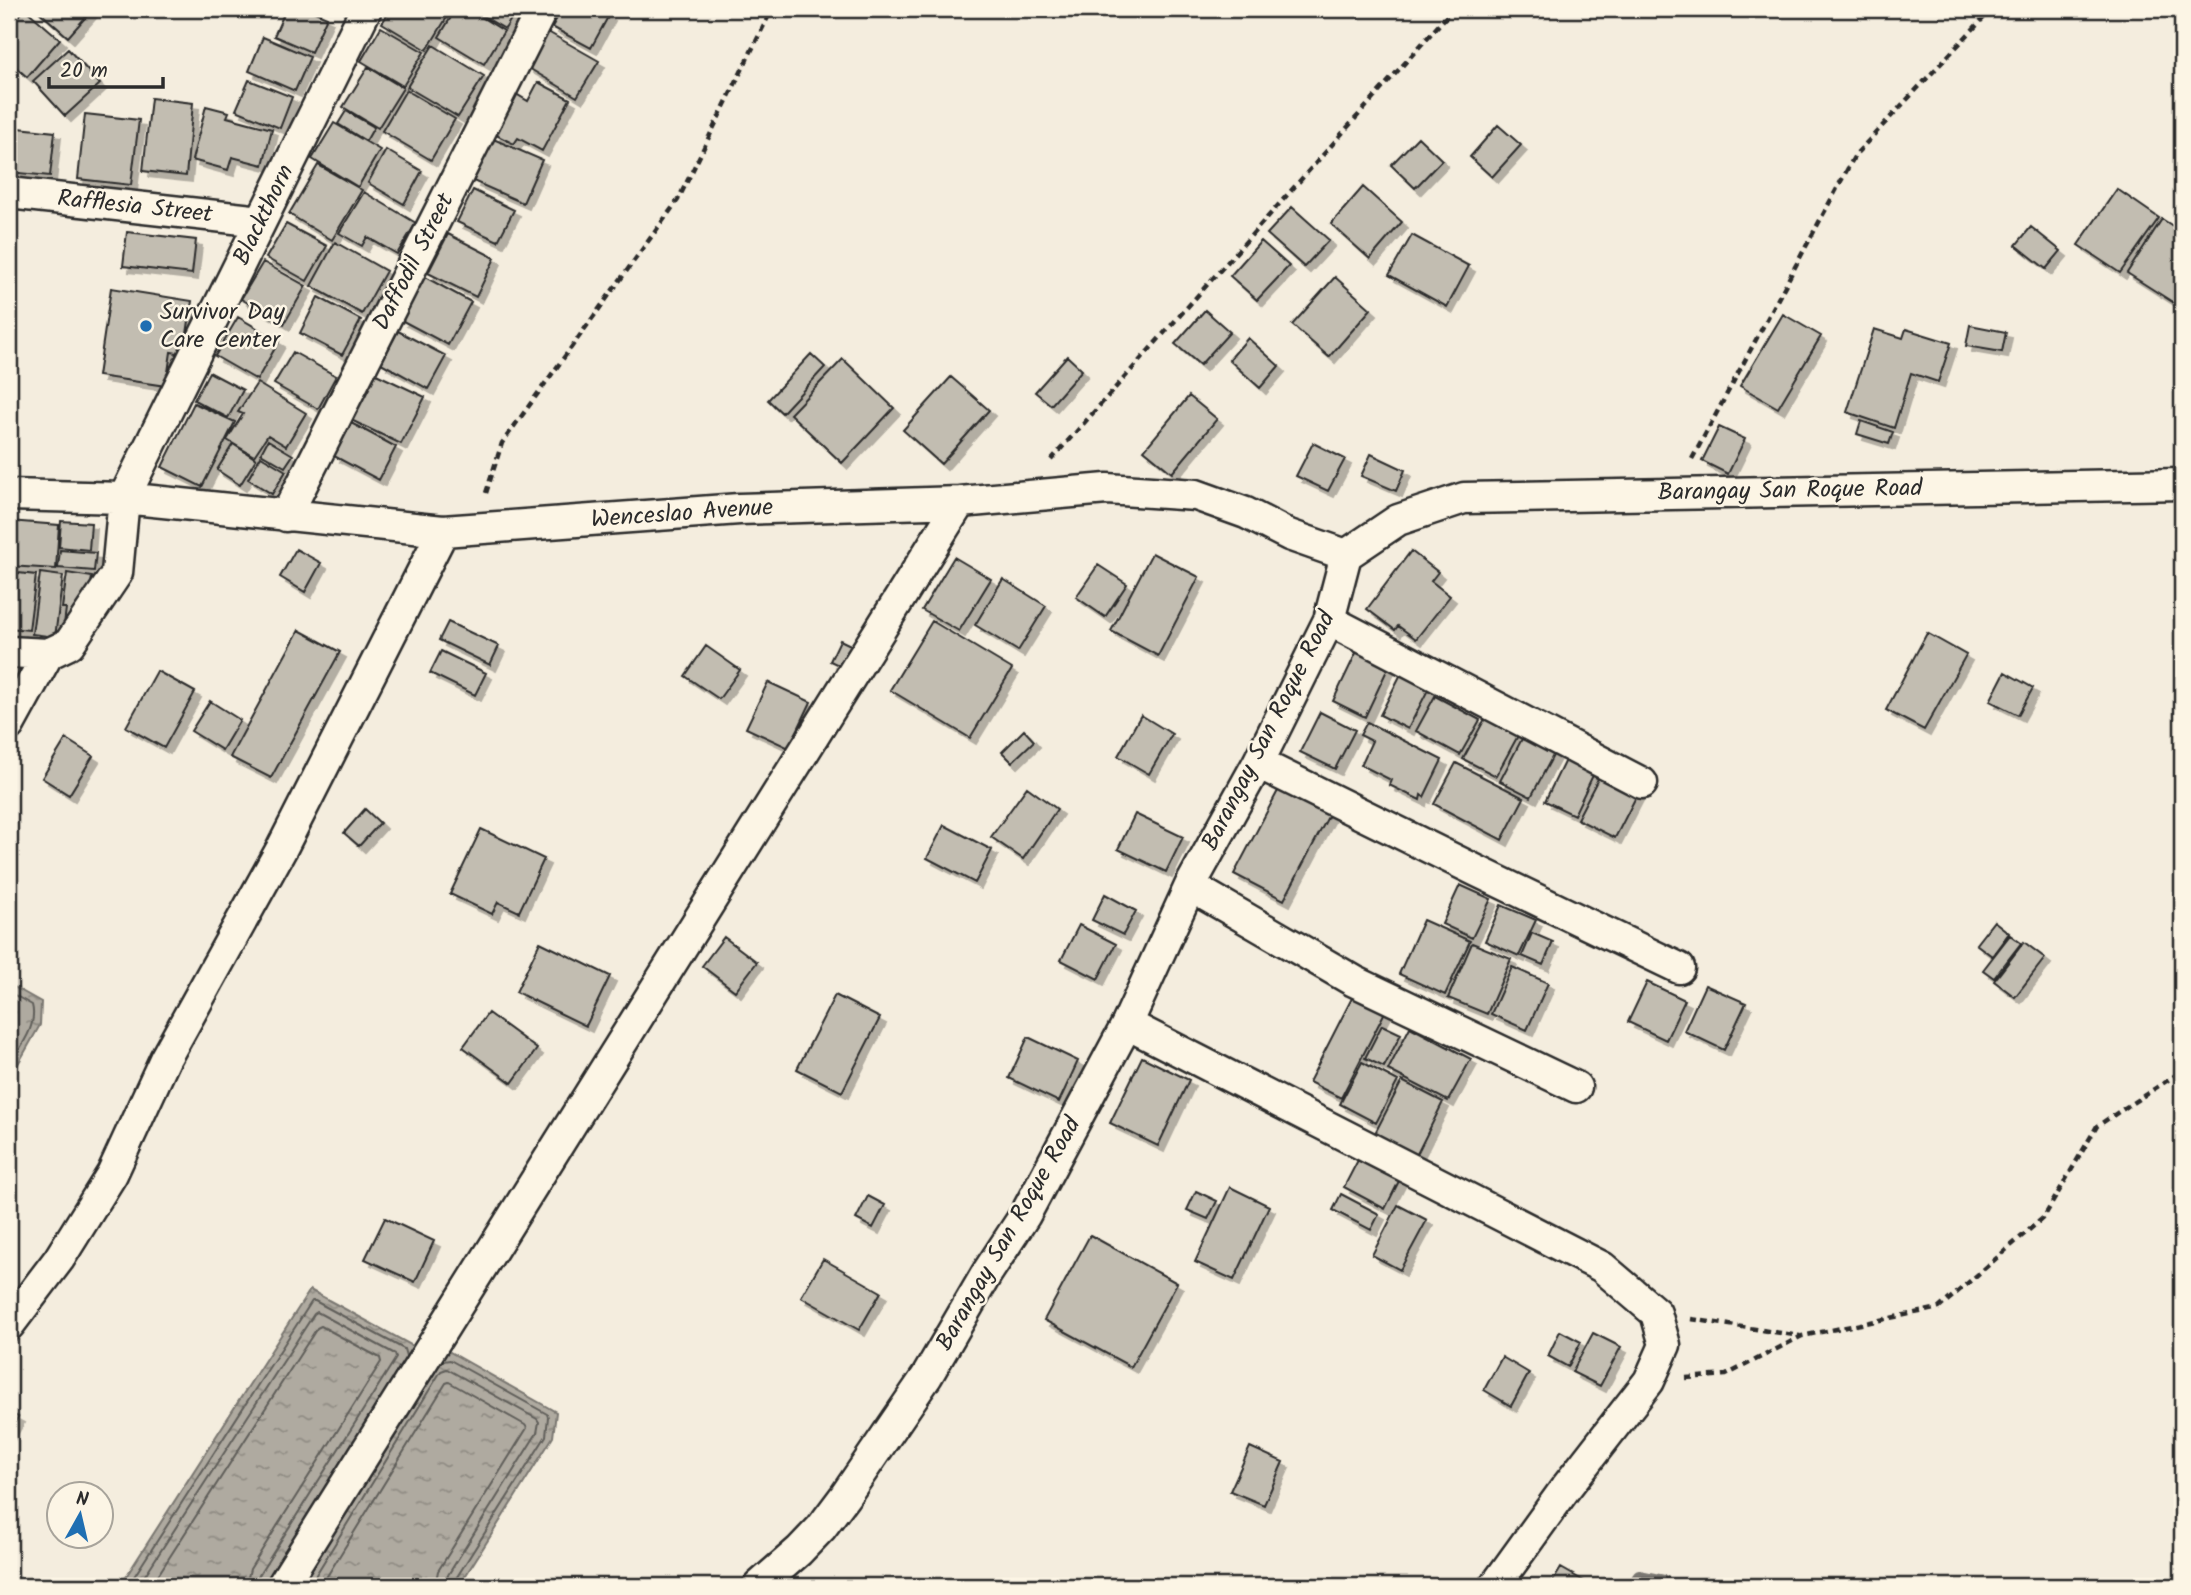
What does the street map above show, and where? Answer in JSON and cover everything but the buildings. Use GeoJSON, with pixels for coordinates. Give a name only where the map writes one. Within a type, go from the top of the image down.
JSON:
{"type":"FeatureCollection","features":[{"type":"Feature","properties":{"kind":"street","name":"Blackthorn"},"geometry":{"type":"LineString","coordinates":[[124,498],[366,9]]}},
{"type":"Feature","properties":{"kind":"street","name":"Daffodil Street"},"geometry":{"type":"LineString","coordinates":[[286,516],[542,9]]}},
{"type":"Feature","properties":{"kind":"street","name":"Rafflesia Street"},"geometry":{"type":"LineString","coordinates":[[9,194],[261,221]]}},
{"type":"Feature","properties":{"kind":"street","name":"Barangay San Roque Road"},"geometry":{"type":"LineString","coordinates":[[759,1586],[821,1528],[927,1376],[987,1273],[1025,1215],[1127,1024],[1190,886],[1258,763],[1329,620],[1346,555],[1398,520],[1464,498],[2182,484]]}},
{"type":"Feature","properties":{"kind":"street","name":"Wenceslao Avenue"},"geometry":{"type":"LineString","coordinates":[[9,495],[124,498],[443,531],[739,509],[960,502],[1107,489],[1196,495],[1246,513],[1289,535],[1346,555]]}},
{"type":"Feature","properties":{"kind":"street"},"geometry":{"type":"LineString","coordinates":[[9,652],[48,654],[69,644],[117,573],[124,498]]}},
{"type":"Feature","properties":{"kind":"street"},"geometry":{"type":"LineString","coordinates":[[282,1586],[960,502]]}},
{"type":"Feature","properties":{"kind":"street"},"geometry":{"type":"LineString","coordinates":[[9,1325],[59,1259],[112,1174],[165,1059],[282,848],[443,531]]}},
{"type":"Feature","properties":{"kind":"street"},"geometry":{"type":"LineString","coordinates":[[1329,620],[1643,783]]}},
{"type":"Feature","properties":{"kind":"street"},"geometry":{"type":"LineString","coordinates":[[9,725],[48,654]]}},
{"type":"Feature","properties":{"kind":"street"},"geometry":{"type":"LineString","coordinates":[[1258,763],[1477,872],[1679,968]]}},
{"type":"Feature","properties":{"kind":"street"},"geometry":{"type":"LineString","coordinates":[[1190,886],[1354,981],[1576,1087]]}},
{"type":"Feature","properties":{"kind":"street"},"geometry":{"type":"LineString","coordinates":[[1127,1024],[1602,1267],[1656,1313],[1665,1345],[1649,1381],[1565,1489],[1495,1586]]}},
{"type":"Feature","properties":{"kind":"path"},"geometry":{"type":"LineString","coordinates":[[475,528],[502,443],[678,200],[772,9]]}},
{"type":"Feature","properties":{"kind":"path"},"geometry":{"type":"LineString","coordinates":[[1018,497],[1453,9]]}},
{"type":"Feature","properties":{"kind":"path"},"geometry":{"type":"LineString","coordinates":[[1673,494],[1855,155],[1992,9]]}},
{"type":"Feature","properties":{"kind":"path"},"geometry":{"type":"LineString","coordinates":[[1649,1381],[1726,1375],[1802,1336],[1939,1308],[2043,1217],[2096,1126],[2182,1071]]}},
{"type":"Feature","properties":{"kind":"path"},"geometry":{"type":"LineString","coordinates":[[1656,1313],[1802,1336]]}},
{"type":"Feature","properties":{"kind":"water"},"geometry":{"type":"Polygon","coordinates":[[[9,984],[41,1002],[40,1025],[9,1080],[9,984]]]}},
{"type":"Feature","properties":{"kind":"water"},"geometry":{"type":"Polygon","coordinates":[[[310,1290],[413,1346],[413,1361],[270,1586],[120,1586],[310,1290]]]}},
{"type":"Feature","properties":{"kind":"water"},"geometry":{"type":"Polygon","coordinates":[[[450,1352],[556,1412],[553,1437],[459,1586],[290,1586],[432,1356],[450,1352]]]}},
{"type":"Feature","properties":{"kind":"waterway"},"geometry":{"type":"LineString","coordinates":[[1632,1586],[1639,1576],[1664,1581],[1670,1586]]}},
{"type":"Feature","properties":{"kind":"place","name":"Survivor Day Care Center"},"geometry":{"type":"Point","coordinates":[146,326]}}]}
